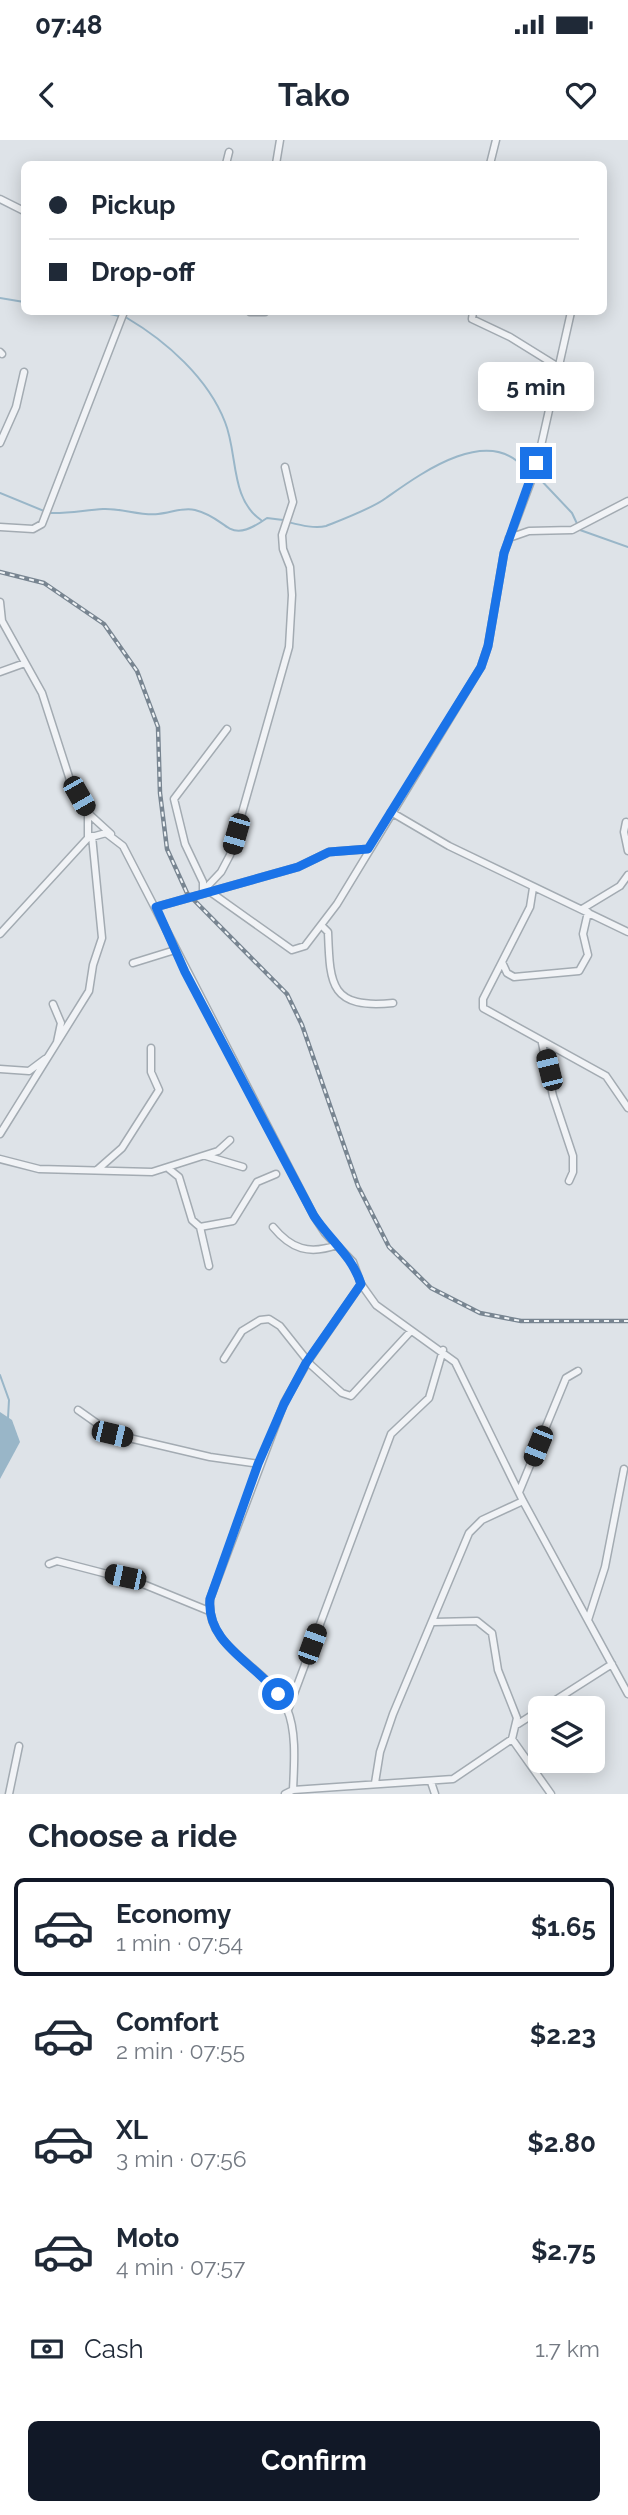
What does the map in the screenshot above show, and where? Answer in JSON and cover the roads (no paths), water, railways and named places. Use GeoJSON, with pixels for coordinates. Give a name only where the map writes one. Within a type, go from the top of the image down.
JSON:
{"type":"FeatureCollection","features":[{"type":"Feature","properties":{"kind":"street"},"geometry":{"type":"LineString","coordinates":[[276,161],[279,140]]}},
{"type":"Feature","properties":{"kind":"street"},"geometry":{"type":"LineString","coordinates":[[491,161],[496,140]]}},
{"type":"Feature","properties":{"kind":"street"},"geometry":{"type":"LineString","coordinates":[[227,161],[229,152]]}},
{"type":"Feature","properties":{"kind":"street"},"geometry":{"type":"LineString","coordinates":[[0,199],[21,210]]}},
{"type":"Feature","properties":{"kind":"street"},"geometry":{"type":"LineString","coordinates":[[0,527],[33,529],[42,524],[123,315]]}},
{"type":"Feature","properties":{"kind":"street"},"geometry":{"type":"LineString","coordinates":[[473,315],[472,319],[510,337],[559,368]]}},
{"type":"Feature","properties":{"kind":"street"},"geometry":{"type":"LineString","coordinates":[[227,729],[174,799],[185,844],[205,891],[292,950],[305,946],[321,925],[481,667],[488,646],[509,538],[536,468],[570,315]]}},
{"type":"Feature","properties":{"kind":"street"},"geometry":{"type":"LineString","coordinates":[[0,443],[16,407],[24,372]]}},
{"type":"Feature","properties":{"kind":"street"},"geometry":{"type":"LineString","coordinates":[[205,891],[221,872],[230,855],[289,647],[293,617],[290,567],[283,549],[282,535],[293,502],[285,467]]}},
{"type":"Feature","properties":{"kind":"street"},"geometry":{"type":"LineString","coordinates":[[509,538],[529,531],[572,530],[628,501]]}},
{"type":"Feature","properties":{"kind":"street"},"geometry":{"type":"LineString","coordinates":[[0,602],[2,621],[42,693],[70,780],[89,813],[123,846],[314,1216],[353,1262],[361,1284],[376,1306],[443,1350],[455,1362],[523,1501],[628,1694]]}},
{"type":"Feature","properties":{"kind":"street"},"geometry":{"type":"LineString","coordinates":[[0,672],[25,663]]}},
{"type":"Feature","properties":{"kind":"street"},"geometry":{"type":"LineString","coordinates":[[391,812],[435,839],[628,932]]}},
{"type":"Feature","properties":{"kind":"street"},"geometry":{"type":"LineString","coordinates":[[0,1134],[89,992],[93,965],[103,938],[89,813]]}},
{"type":"Feature","properties":{"kind":"street"},"geometry":{"type":"LineString","coordinates":[[626,822],[624,832],[628,851]]}},
{"type":"Feature","properties":{"kind":"street"},"geometry":{"type":"LineString","coordinates":[[0,934],[90,837],[100,833],[113,835]]}},
{"type":"Feature","properties":{"kind":"street"},"geometry":{"type":"LineString","coordinates":[[156,907],[205,891],[298,867],[329,852],[368,849]]}},
{"type":"Feature","properties":{"kind":"street"},"geometry":{"type":"LineString","coordinates":[[585,910],[620,886],[628,875]]}},
{"type":"Feature","properties":{"kind":"street"},"geometry":{"type":"LineString","coordinates":[[533,888],[530,907],[483,999],[483,1009],[606,1076],[628,1108]]}},
{"type":"Feature","properties":{"kind":"street"},"geometry":{"type":"LineString","coordinates":[[502,962],[507,973],[514,977],[579,971],[588,955],[583,934],[585,910]]}},
{"type":"Feature","properties":{"kind":"street"},"geometry":{"type":"LineString","coordinates":[[321,925],[328,932],[327,959],[331,977],[343,994],[362,1005],[393,1003]]}},
{"type":"Feature","properties":{"kind":"street"},"geometry":{"type":"LineString","coordinates":[[133,963],[175,950]]}},
{"type":"Feature","properties":{"kind":"street"},"geometry":{"type":"LineString","coordinates":[[0,1069],[19,1072],[29,1070],[47,1057],[57,1041],[61,1023],[53,1004]]}},
{"type":"Feature","properties":{"kind":"street"},"geometry":{"type":"LineString","coordinates":[[542,1043],[554,1096],[573,1156],[573,1172],[569,1181]]}},
{"type":"Feature","properties":{"kind":"street"},"geometry":{"type":"LineString","coordinates":[[97,1170],[122,1148],[159,1090],[151,1072],[151,1048]]}},
{"type":"Feature","properties":{"kind":"street"},"geometry":{"type":"LineString","coordinates":[[0,1160],[39,1169],[134,1174],[169,1169],[218,1151],[230,1140]]}},
{"type":"Feature","properties":{"kind":"street"},"geometry":{"type":"LineString","coordinates":[[204,1155],[243,1167]]}},
{"type":"Feature","properties":{"kind":"street"},"geometry":{"type":"LineString","coordinates":[[169,1169],[179,1177],[192,1220],[200,1227],[209,1266]]}},
{"type":"Feature","properties":{"kind":"street"},"geometry":{"type":"LineString","coordinates":[[200,1227],[233,1221],[257,1182],[276,1174]]}},
{"type":"Feature","properties":{"kind":"street"},"geometry":{"type":"LineString","coordinates":[[272,1227],[286,1243],[296,1247],[320,1250],[337,1245]]}},
{"type":"Feature","properties":{"kind":"street"},"geometry":{"type":"LineString","coordinates":[[288,1710],[278,1694],[228,1647],[209,1611],[210,1599],[258,1464],[284,1404],[308,1361],[361,1284]]}},
{"type":"Feature","properties":{"kind":"street"},"geometry":{"type":"LineString","coordinates":[[224,1359],[236,1337],[264,1319],[281,1326],[308,1361],[342,1393],[351,1396],[411,1331]]}},
{"type":"Feature","properties":{"kind":"street"},"geometry":{"type":"LineString","coordinates":[[292,1790],[288,1710],[295,1689],[391,1434],[429,1398],[443,1350]]}},
{"type":"Feature","properties":{"kind":"street"},"geometry":{"type":"LineString","coordinates":[[519,1492],[566,1378],[578,1371]]}},
{"type":"Feature","properties":{"kind":"street"},"geometry":{"type":"LineString","coordinates":[[78,1410],[112,1434],[210,1457],[258,1464]]}},
{"type":"Feature","properties":{"kind":"street"},"geometry":{"type":"LineString","coordinates":[[588,1621],[605,1567],[624,1469]]}},
{"type":"Feature","properties":{"kind":"street"},"geometry":{"type":"LineString","coordinates":[[375,1783],[380,1752],[390,1724],[469,1533],[482,1520],[523,1501]]}},
{"type":"Feature","properties":{"kind":"street"},"geometry":{"type":"LineString","coordinates":[[48,1564],[57,1561],[125,1577],[209,1611]]}},
{"type":"Feature","properties":{"kind":"street"},"geometry":{"type":"LineString","coordinates":[[434,1622],[477,1621],[492,1633],[498,1670],[518,1724]]}},
{"type":"Feature","properties":{"kind":"street"},"geometry":{"type":"LineString","coordinates":[[285,1794],[292,1790],[453,1779],[512,1739],[518,1724],[612,1664]]}},
{"type":"Feature","properties":{"kind":"street"},"geometry":{"type":"LineString","coordinates":[[620,1678],[628,1673]]}},
{"type":"Feature","properties":{"kind":"street"},"geometry":{"type":"LineString","coordinates":[[278,1694],[295,1689]]}},
{"type":"Feature","properties":{"kind":"street"},"geometry":{"type":"LineString","coordinates":[[512,1739],[551,1794]]}},
{"type":"Feature","properties":{"kind":"street"},"geometry":{"type":"LineString","coordinates":[[9,1794],[19,1746]]}},
{"type":"Feature","properties":{"kind":"street"},"geometry":{"type":"LineString","coordinates":[[431,1782],[435,1794]]}},
{"type":"Feature","properties":{"kind":"water"},"geometry":{"type":"Polygon","coordinates":[[[0,1412],[12,1420],[20,1442],[0,1479],[0,1412]]]}},
{"type":"Feature","properties":{"kind":"waterway"},"geometry":{"type":"LineString","coordinates":[[0,298],[21,302]]}},
{"type":"Feature","properties":{"kind":"waterway"},"geometry":{"type":"LineString","coordinates":[[114,315],[119,316]]}},
{"type":"Feature","properties":{"kind":"waterway"},"geometry":{"type":"LineString","coordinates":[[127,318],[171,349],[208,390],[225,422],[239,488],[251,511],[261,520]]}},
{"type":"Feature","properties":{"kind":"waterway"},"geometry":{"type":"LineString","coordinates":[[288,522],[312,527],[326,526],[373,506],[435,466],[474,452],[493,451],[511,457],[526,470]]}},
{"type":"Feature","properties":{"kind":"waterway"},"geometry":{"type":"LineString","coordinates":[[537,476],[572,513],[580,530],[628,547]]}},
{"type":"Feature","properties":{"kind":"waterway"},"geometry":{"type":"LineString","coordinates":[[0,493],[44,511]]}},
{"type":"Feature","properties":{"kind":"waterway"},"geometry":{"type":"LineString","coordinates":[[49,513],[110,509],[151,514],[190,509],[207,514],[236,531],[254,526],[267,518],[283,520]]}},
{"type":"Feature","properties":{"kind":"waterway"},"geometry":{"type":"LineString","coordinates":[[0,1375],[9,1400],[8,1418]]}},
{"type":"Feature","properties":{"kind":"railway"},"geometry":{"type":"LineString","coordinates":[[0,572],[44,583],[104,624],[137,671],[158,727],[160,793],[167,849],[187,893],[287,994],[302,1025],[358,1186],[389,1247],[431,1288],[480,1313],[521,1321],[628,1321]]}}]}
